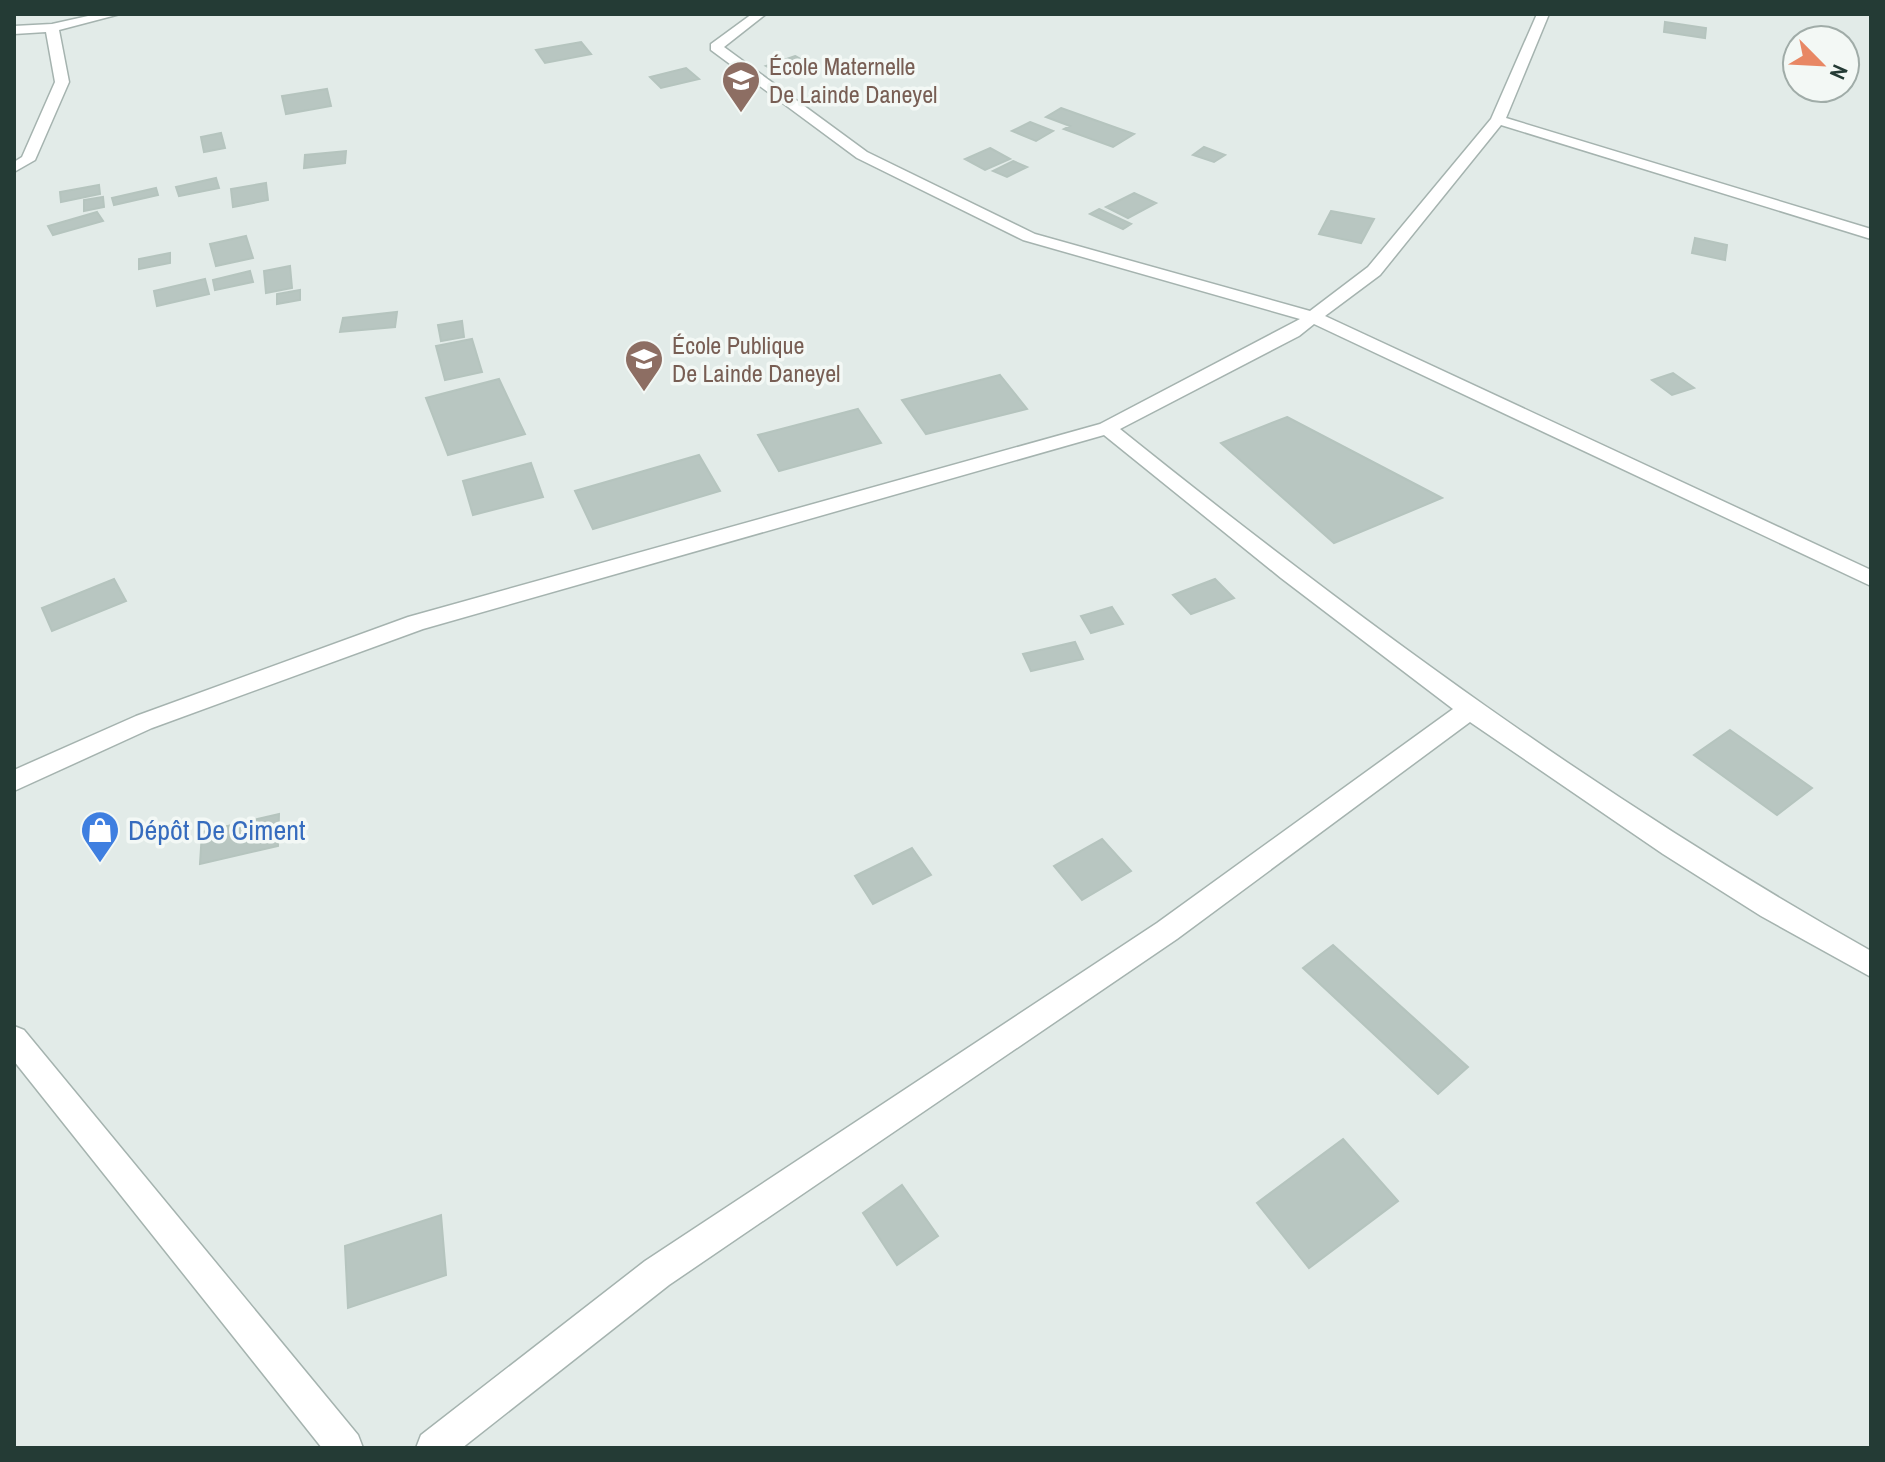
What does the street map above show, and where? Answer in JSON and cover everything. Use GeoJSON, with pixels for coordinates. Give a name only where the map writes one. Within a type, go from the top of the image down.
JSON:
{"type":"FeatureCollection","features":[{"type":"Feature","properties":{"kind":"street"},"geometry":{"type":"LineString","coordinates":[[14,30],[52,28],[114,14]]}},
{"type":"Feature","properties":{"kind":"street"},"geometry":{"type":"LineString","coordinates":[[760,14],[716,47],[862,155],[1029,237],[1313,317],[1871,579]]}},
{"type":"Feature","properties":{"kind":"street"},"geometry":{"type":"LineString","coordinates":[[14,781],[144,722],[416,623],[1107,428],[1293,332],[1374,271],[1498,120],[1543,14]]}},
{"type":"Feature","properties":{"kind":"street"},"geometry":{"type":"LineString","coordinates":[[14,168],[28,160],[62,82],[52,28]]}},
{"type":"Feature","properties":{"kind":"street"},"geometry":{"type":"LineString","coordinates":[[1498,120],[1871,234]]}},
{"type":"Feature","properties":{"kind":"street"},"geometry":{"type":"LineString","coordinates":[[1107,428],[1220,521],[1554,768],[1819,937],[1871,965]]}},
{"type":"Feature","properties":{"kind":"street"},"geometry":{"type":"LineString","coordinates":[[434,1448],[657,1273],[1167,931],[1472,708]]}},
{"type":"Feature","properties":{"kind":"street"},"geometry":{"type":"LineString","coordinates":[[14,1039],[345,1448]]}},
{"type":"Feature","properties":{"kind":"building"},"geometry":{"type":"Polygon","coordinates":[[[1665,22],[1706,28],[1705,38],[1664,32],[1665,22]]]}},
{"type":"Feature","properties":{"kind":"building"},"geometry":{"type":"Polygon","coordinates":[[[581,42],[591,54],[545,63],[536,50],[581,42]]]}},
{"type":"Feature","properties":{"kind":"building"},"geometry":{"type":"Polygon","coordinates":[[[795,56],[806,62],[777,72],[766,66],[795,56]]]}},
{"type":"Feature","properties":{"kind":"building"},"geometry":{"type":"Polygon","coordinates":[[[686,68],[699,79],[661,88],[650,77],[686,68]]]}},
{"type":"Feature","properties":{"kind":"building"},"geometry":{"type":"Polygon","coordinates":[[[327,89],[331,106],[286,114],[282,96],[327,89]]]}},
{"type":"Feature","properties":{"kind":"building"},"geometry":{"type":"Polygon","coordinates":[[[1061,108],[1134,134],[1113,147],[1064,129],[1070,126],[1046,117],[1061,108]]]}},
{"type":"Feature","properties":{"kind":"building"},"geometry":{"type":"Polygon","coordinates":[[[1030,122],[1053,131],[1036,141],[1012,131],[1030,122]]]}},
{"type":"Feature","properties":{"kind":"building"},"geometry":{"type":"Polygon","coordinates":[[[221,133],[225,148],[204,152],[201,137],[221,133]]]}},
{"type":"Feature","properties":{"kind":"building"},"geometry":{"type":"Polygon","coordinates":[[[1204,147],[1225,155],[1214,162],[1193,155],[1204,147]]]}},
{"type":"Feature","properties":{"kind":"building"},"geometry":{"type":"Polygon","coordinates":[[[990,148],[1010,159],[985,170],[965,159],[990,148]]]}},
{"type":"Feature","properties":{"kind":"building"},"geometry":{"type":"Polygon","coordinates":[[[346,151],[345,163],[304,168],[305,155],[346,151]]]}},
{"type":"Feature","properties":{"kind":"building"},"geometry":{"type":"Polygon","coordinates":[[[1013,161],[1027,167],[1007,177],[993,171],[1013,161]]]}},
{"type":"Feature","properties":{"kind":"building"},"geometry":{"type":"Polygon","coordinates":[[[216,178],[219,188],[179,196],[176,187],[216,178]]]}},
{"type":"Feature","properties":{"kind":"building"},"geometry":{"type":"Polygon","coordinates":[[[266,183],[268,200],[233,207],[231,189],[266,183]]]}},
{"type":"Feature","properties":{"kind":"building"},"geometry":{"type":"Polygon","coordinates":[[[99,185],[100,194],[61,202],[60,192],[99,185]]]}},
{"type":"Feature","properties":{"kind":"building"},"geometry":{"type":"Polygon","coordinates":[[[156,188],[158,195],[114,205],[112,198],[156,188]]]}},
{"type":"Feature","properties":{"kind":"building"},"geometry":{"type":"Polygon","coordinates":[[[1134,193],[1156,203],[1128,218],[1106,207],[1134,193]]]}},
{"type":"Feature","properties":{"kind":"building"},"geometry":{"type":"Polygon","coordinates":[[[103,197],[104,207],[84,211],[84,200],[103,197]]]}},
{"type":"Feature","properties":{"kind":"building"},"geometry":{"type":"Polygon","coordinates":[[[1099,209],[1131,224],[1123,229],[1090,214],[1099,209]]]}},
{"type":"Feature","properties":{"kind":"building"},"geometry":{"type":"Polygon","coordinates":[[[1331,211],[1374,219],[1361,243],[1319,234],[1331,211]]]}},
{"type":"Feature","properties":{"kind":"building"},"geometry":{"type":"Polygon","coordinates":[[[97,212],[103,221],[53,235],[48,226],[97,212]]]}},
{"type":"Feature","properties":{"kind":"building"},"geometry":{"type":"Polygon","coordinates":[[[246,236],[253,258],[216,266],[210,244],[246,236]]]}},
{"type":"Feature","properties":{"kind":"building"},"geometry":{"type":"Polygon","coordinates":[[[1695,238],[1727,245],[1725,260],[1692,253],[1695,238]]]}},
{"type":"Feature","properties":{"kind":"building"},"geometry":{"type":"Polygon","coordinates":[[[170,253],[170,263],[139,269],[139,259],[170,253]]]}},
{"type":"Feature","properties":{"kind":"building"},"geometry":{"type":"Polygon","coordinates":[[[290,266],[292,288],[266,293],[264,271],[290,266]]]}},
{"type":"Feature","properties":{"kind":"building"},"geometry":{"type":"Polygon","coordinates":[[[250,271],[253,282],[215,290],[213,280],[250,271]]]}},
{"type":"Feature","properties":{"kind":"building"},"geometry":{"type":"Polygon","coordinates":[[[205,279],[209,294],[157,306],[154,291],[205,279]]]}},
{"type":"Feature","properties":{"kind":"building"},"geometry":{"type":"Polygon","coordinates":[[[300,290],[300,300],[277,304],[277,294],[300,290]]]}},
{"type":"Feature","properties":{"kind":"building"},"geometry":{"type":"Polygon","coordinates":[[[397,312],[395,327],[340,332],[343,318],[397,312]]]}},
{"type":"Feature","properties":{"kind":"building"},"geometry":{"type":"Polygon","coordinates":[[[462,321],[464,337],[441,341],[438,325],[462,321]]]}},
{"type":"Feature","properties":{"kind":"building"},"geometry":{"type":"Polygon","coordinates":[[[472,339],[482,372],[445,380],[436,346],[472,339]]]}},
{"type":"Feature","properties":{"kind":"building"},"geometry":{"type":"Polygon","coordinates":[[[1673,373],[1694,388],[1672,395],[1652,380],[1673,373]]]}},
{"type":"Feature","properties":{"kind":"building"},"geometry":{"type":"Polygon","coordinates":[[[1000,375],[1027,409],[926,434],[902,400],[1000,375]]]}},
{"type":"Feature","properties":{"kind":"building"},"geometry":{"type":"Polygon","coordinates":[[[499,379],[525,434],[448,455],[426,398],[499,379]]]}},
{"type":"Feature","properties":{"kind":"building"},"geometry":{"type":"Polygon","coordinates":[[[858,409],[881,443],[779,471],[758,435],[858,409]]]}},
{"type":"Feature","properties":{"kind":"building"},"geometry":{"type":"Polygon","coordinates":[[[1287,417],[1442,498],[1334,543],[1221,443],[1287,417]]]}},
{"type":"Feature","properties":{"kind":"building"},"geometry":{"type":"Polygon","coordinates":[[[699,455],[720,491],[593,529],[575,491],[699,455]]]}},
{"type":"Feature","properties":{"kind":"building"},"geometry":{"type":"Polygon","coordinates":[[[531,463],[543,497],[473,515],[463,481],[531,463]]]}},
{"type":"Feature","properties":{"kind":"building"},"geometry":{"type":"Polygon","coordinates":[[[114,579],[126,601],[52,631],[42,608],[114,579]]]}},
{"type":"Feature","properties":{"kind":"building"},"geometry":{"type":"Polygon","coordinates":[[[1215,579],[1234,598],[1191,614],[1173,595],[1215,579]]]}},
{"type":"Feature","properties":{"kind":"building"},"geometry":{"type":"Polygon","coordinates":[[[1112,607],[1123,624],[1091,633],[1081,616],[1112,607]]]}},
{"type":"Feature","properties":{"kind":"building"},"geometry":{"type":"Polygon","coordinates":[[[1075,642],[1083,659],[1031,671],[1023,654],[1075,642]]]}},
{"type":"Feature","properties":{"kind":"building"},"geometry":{"type":"Polygon","coordinates":[[[1730,730],[1812,788],[1777,815],[1694,755],[1730,730]]]}},
{"type":"Feature","properties":{"kind":"building"},"geometry":{"type":"Polygon","coordinates":[[[279,814],[278,846],[200,864],[202,832],[279,814]]]}},
{"type":"Feature","properties":{"kind":"building"},"geometry":{"type":"Polygon","coordinates":[[[1102,839],[1131,871],[1082,900],[1054,866],[1102,839]]]}},
{"type":"Feature","properties":{"kind":"building"},"geometry":{"type":"Polygon","coordinates":[[[912,848],[931,875],[873,904],[855,876],[912,848]]]}},
{"type":"Feature","properties":{"kind":"building"},"geometry":{"type":"Polygon","coordinates":[[[1333,945],[1468,1067],[1438,1094],[1303,968],[1333,945]]]}},
{"type":"Feature","properties":{"kind":"building"},"geometry":{"type":"Polygon","coordinates":[[[1343,1139],[1398,1201],[1309,1268],[1257,1203],[1343,1139]]]}},
{"type":"Feature","properties":{"kind":"building"},"geometry":{"type":"Polygon","coordinates":[[[902,1185],[938,1236],[897,1265],[863,1213],[902,1185]]]}},
{"type":"Feature","properties":{"kind":"building"},"geometry":{"type":"Polygon","coordinates":[[[441,1215],[446,1275],[348,1308],[345,1246],[441,1215]]]}},
{"type":"Feature","properties":{"kind":"place","name":"École Maternelle De Lainde Daneyel"},"geometry":{"type":"Point","coordinates":[741,114]}},
{"type":"Feature","properties":{"kind":"place","name":"École Publique De Lainde Daneyel"},"geometry":{"type":"Point","coordinates":[644,393]}},
{"type":"Feature","properties":{"kind":"place","name":"Dépôt De Ciment"},"geometry":{"type":"Point","coordinates":[100,864]}}]}
